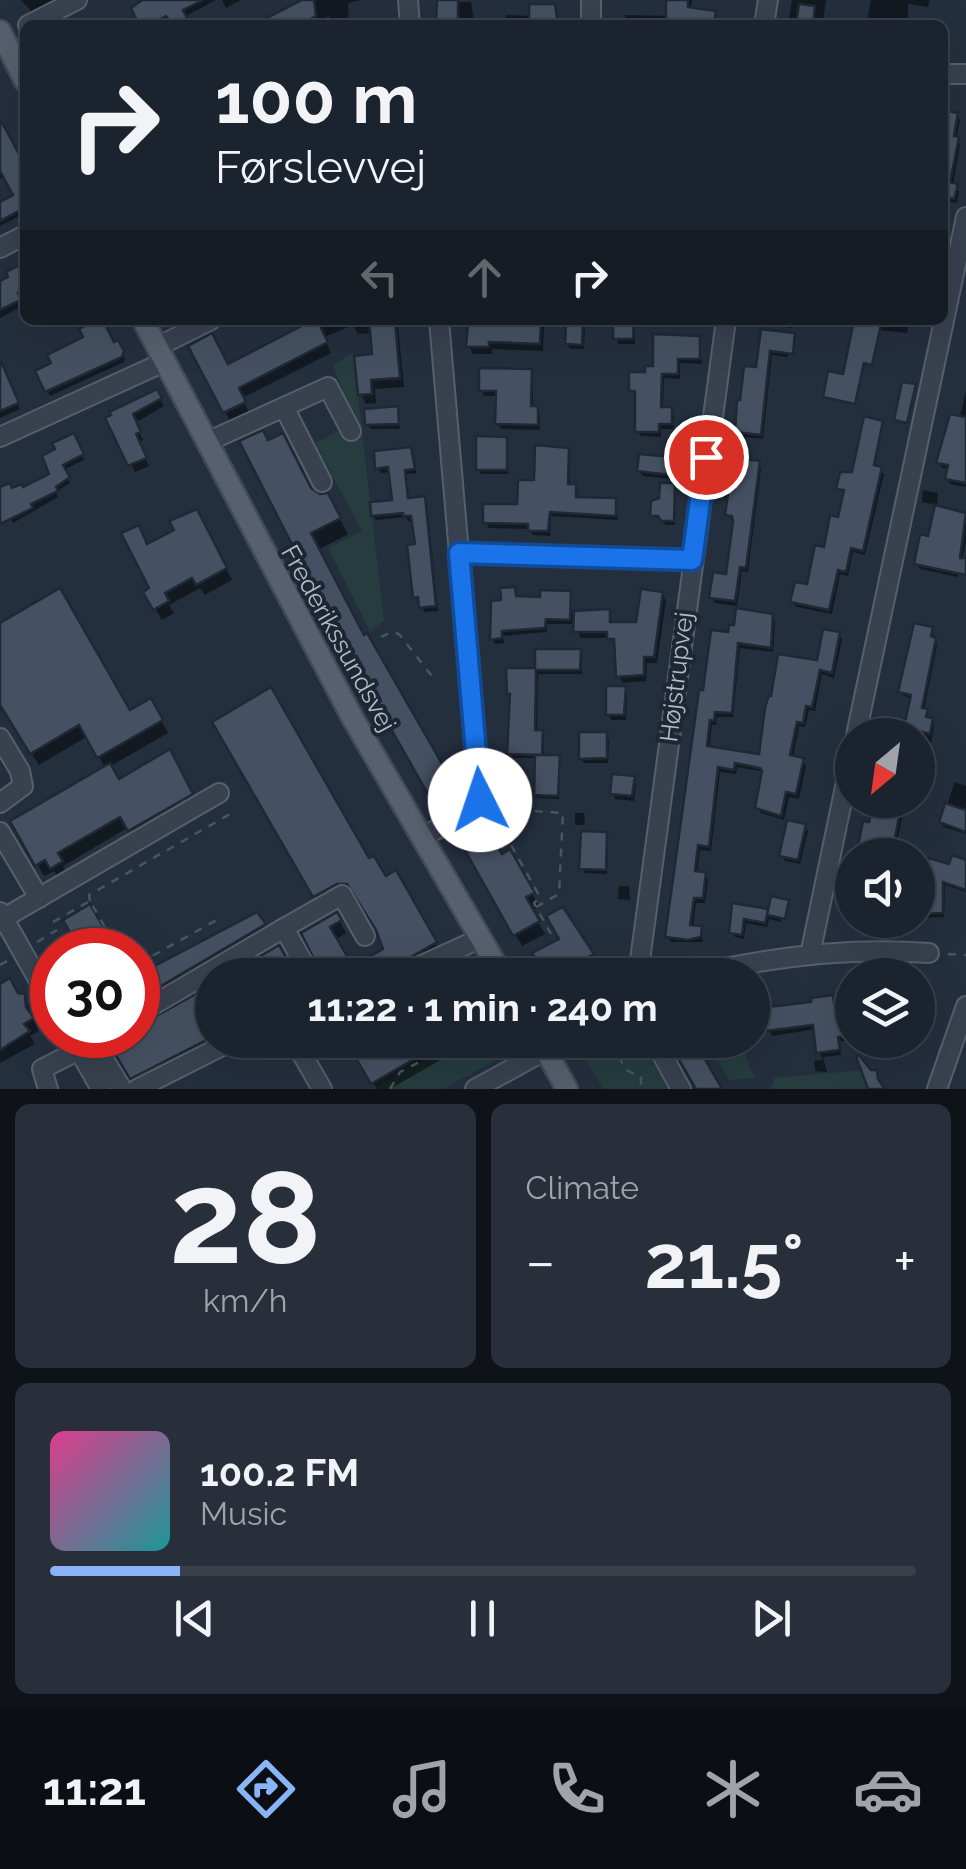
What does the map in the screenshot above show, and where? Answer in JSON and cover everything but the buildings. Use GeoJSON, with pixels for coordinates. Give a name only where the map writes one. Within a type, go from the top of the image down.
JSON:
{"type":"FeatureCollection","features":[{"type":"Feature","properties":{"kind":"main road"},"geometry":{"type":"LineString","coordinates":[[1,36],[20,72]]}},
{"type":"Feature","properties":{"kind":"main road","name":"Frederikssundsvej"},"geometry":{"type":"LineString","coordinates":[[146,325],[352,717],[492,958]]}},
{"type":"Feature","properties":{"kind":"main road"},"geometry":{"type":"LineString","coordinates":[[549,1058],[567,1089]]}},
{"type":"Feature","properties":{"kind":"street"},"geometry":{"type":"LineString","coordinates":[[38,20],[77,0]]}},
{"type":"Feature","properties":{"kind":"street"},"geometry":{"type":"LineString","coordinates":[[948,302],[966,217]]}},
{"type":"Feature","properties":{"kind":"street"},"geometry":{"type":"LineString","coordinates":[[0,437],[160,355],[204,325]]}},
{"type":"Feature","properties":{"kind":"street"},"geometry":{"type":"LineString","coordinates":[[424,836],[473,810],[480,800],[439,325]]}},
{"type":"Feature","properties":{"kind":"street","name":"Højstrupvej"},"geometry":{"type":"LineString","coordinates":[[640,958],[725,325]]}},
{"type":"Feature","properties":{"kind":"street"},"geometry":{"type":"LineString","coordinates":[[860,718],[943,325]]}},
{"type":"Feature","properties":{"kind":"street"},"geometry":{"type":"LineString","coordinates":[[207,442],[328,387],[351,432]]}},
{"type":"Feature","properties":{"kind":"street"},"geometry":{"type":"LineString","coordinates":[[284,407],[322,482]]}},
{"type":"Feature","properties":{"kind":"street"},"geometry":{"type":"LineString","coordinates":[[459,553],[692,560]]}},
{"type":"Feature","properties":{"kind":"street"},"geometry":{"type":"LineString","coordinates":[[0,738],[20,771],[23,786],[0,803]]}},
{"type":"Feature","properties":{"kind":"street"},"geometry":{"type":"LineString","coordinates":[[30,965],[2,915],[39,898],[219,794]]}},
{"type":"Feature","properties":{"kind":"street"},"geometry":{"type":"LineString","coordinates":[[810,956],[839,818]]}},
{"type":"Feature","properties":{"kind":"street"},"geometry":{"type":"LineString","coordinates":[[0,832],[39,898]]}},
{"type":"Feature","properties":{"kind":"street"},"geometry":{"type":"LineString","coordinates":[[160,1001],[342,895],[365,936]]}},
{"type":"Feature","properties":{"kind":"street"},"geometry":{"type":"LineString","coordinates":[[284,928],[301,958]]}},
{"type":"Feature","properties":{"kind":"street"},"geometry":{"type":"LineString","coordinates":[[437,958],[481,938]]}},
{"type":"Feature","properties":{"kind":"street"},"geometry":{"type":"LineString","coordinates":[[770,963],[888,950],[929,953]]}},
{"type":"Feature","properties":{"kind":"street"},"geometry":{"type":"LineString","coordinates":[[936,1089],[959,1049],[966,1006]]}},
{"type":"Feature","properties":{"kind":"street"},"geometry":{"type":"LineString","coordinates":[[42,1087],[42,1069],[55,1058]]}},
{"type":"Feature","properties":{"kind":"street"},"geometry":{"type":"LineString","coordinates":[[83,1058],[101,1089]]}},
{"type":"Feature","properties":{"kind":"street"},"geometry":{"type":"LineString","coordinates":[[103,1058],[122,1089]]}},
{"type":"Feature","properties":{"kind":"street"},"geometry":{"type":"LineString","coordinates":[[137,1089],[198,1058]]}},
{"type":"Feature","properties":{"kind":"street"},"geometry":{"type":"LineString","coordinates":[[304,1058],[322,1089]]}},
{"type":"Feature","properties":{"kind":"street"},"geometry":{"type":"LineString","coordinates":[[475,1089],[522,1058]]}},
{"type":"Feature","properties":{"kind":"street"},"geometry":{"type":"LineString","coordinates":[[664,1058],[681,1089]]}},
{"type":"Feature","properties":{"kind":"path"},"geometry":{"type":"LineString","coordinates":[[381,638],[392,632],[399,634],[435,680]]}},
{"type":"Feature","properties":{"kind":"path"},"geometry":{"type":"LineString","coordinates":[[536,907],[559,894],[564,814],[533,811],[502,829],[540,897],[534,903],[536,907],[551,934]]}},
{"type":"Feature","properties":{"kind":"path"},"geometry":{"type":"LineString","coordinates":[[105,928],[89,894],[230,814]]}},
{"type":"Feature","properties":{"kind":"path"},"geometry":{"type":"LineString","coordinates":[[53,922],[90,900]]}},
{"type":"Feature","properties":{"kind":"path"},"geometry":{"type":"LineString","coordinates":[[160,952],[222,917]]}},
{"type":"Feature","properties":{"kind":"path"},"geometry":{"type":"LineString","coordinates":[[929,953],[966,955]]}},
{"type":"Feature","properties":{"kind":"path"},"geometry":{"type":"LineString","coordinates":[[390,1089],[400,1072],[427,1058]]}},
{"type":"Feature","properties":{"kind":"path"},"geometry":{"type":"LineString","coordinates":[[622,1059],[624,1069],[641,1077],[642,1089]]}},
{"type":"Feature","properties":{"kind":"green space"},"geometry":{"type":"Polygon","coordinates":[[[353,353],[384,621],[370,631],[328,548],[362,531],[315,443],[353,423],[338,396],[342,388],[333,365],[353,353]]]}},
{"type":"Feature","properties":{"kind":"green space"},"geometry":{"type":"Polygon","coordinates":[[[429,1058],[500,1058],[443,1089],[372,1089],[429,1058]]]}},
{"type":"Feature","properties":{"kind":"green space"},"geometry":{"type":"Polygon","coordinates":[[[585,1058],[651,1058],[669,1089],[603,1089],[585,1058]]]}},
{"type":"Feature","properties":{"kind":"green space"},"geometry":{"type":"Polygon","coordinates":[[[716,1058],[746,1058],[755,1078],[729,1080],[716,1058]]]}},
{"type":"Feature","properties":{"kind":"green space"},"geometry":{"type":"Polygon","coordinates":[[[863,1070],[869,1089],[771,1089],[774,1078],[863,1070]]]}},
{"type":"Feature","properties":{"kind":"route"},"geometry":{"type":"LineString","coordinates":[[480,800],[459,553],[692,560],[706,457]]}}]}
